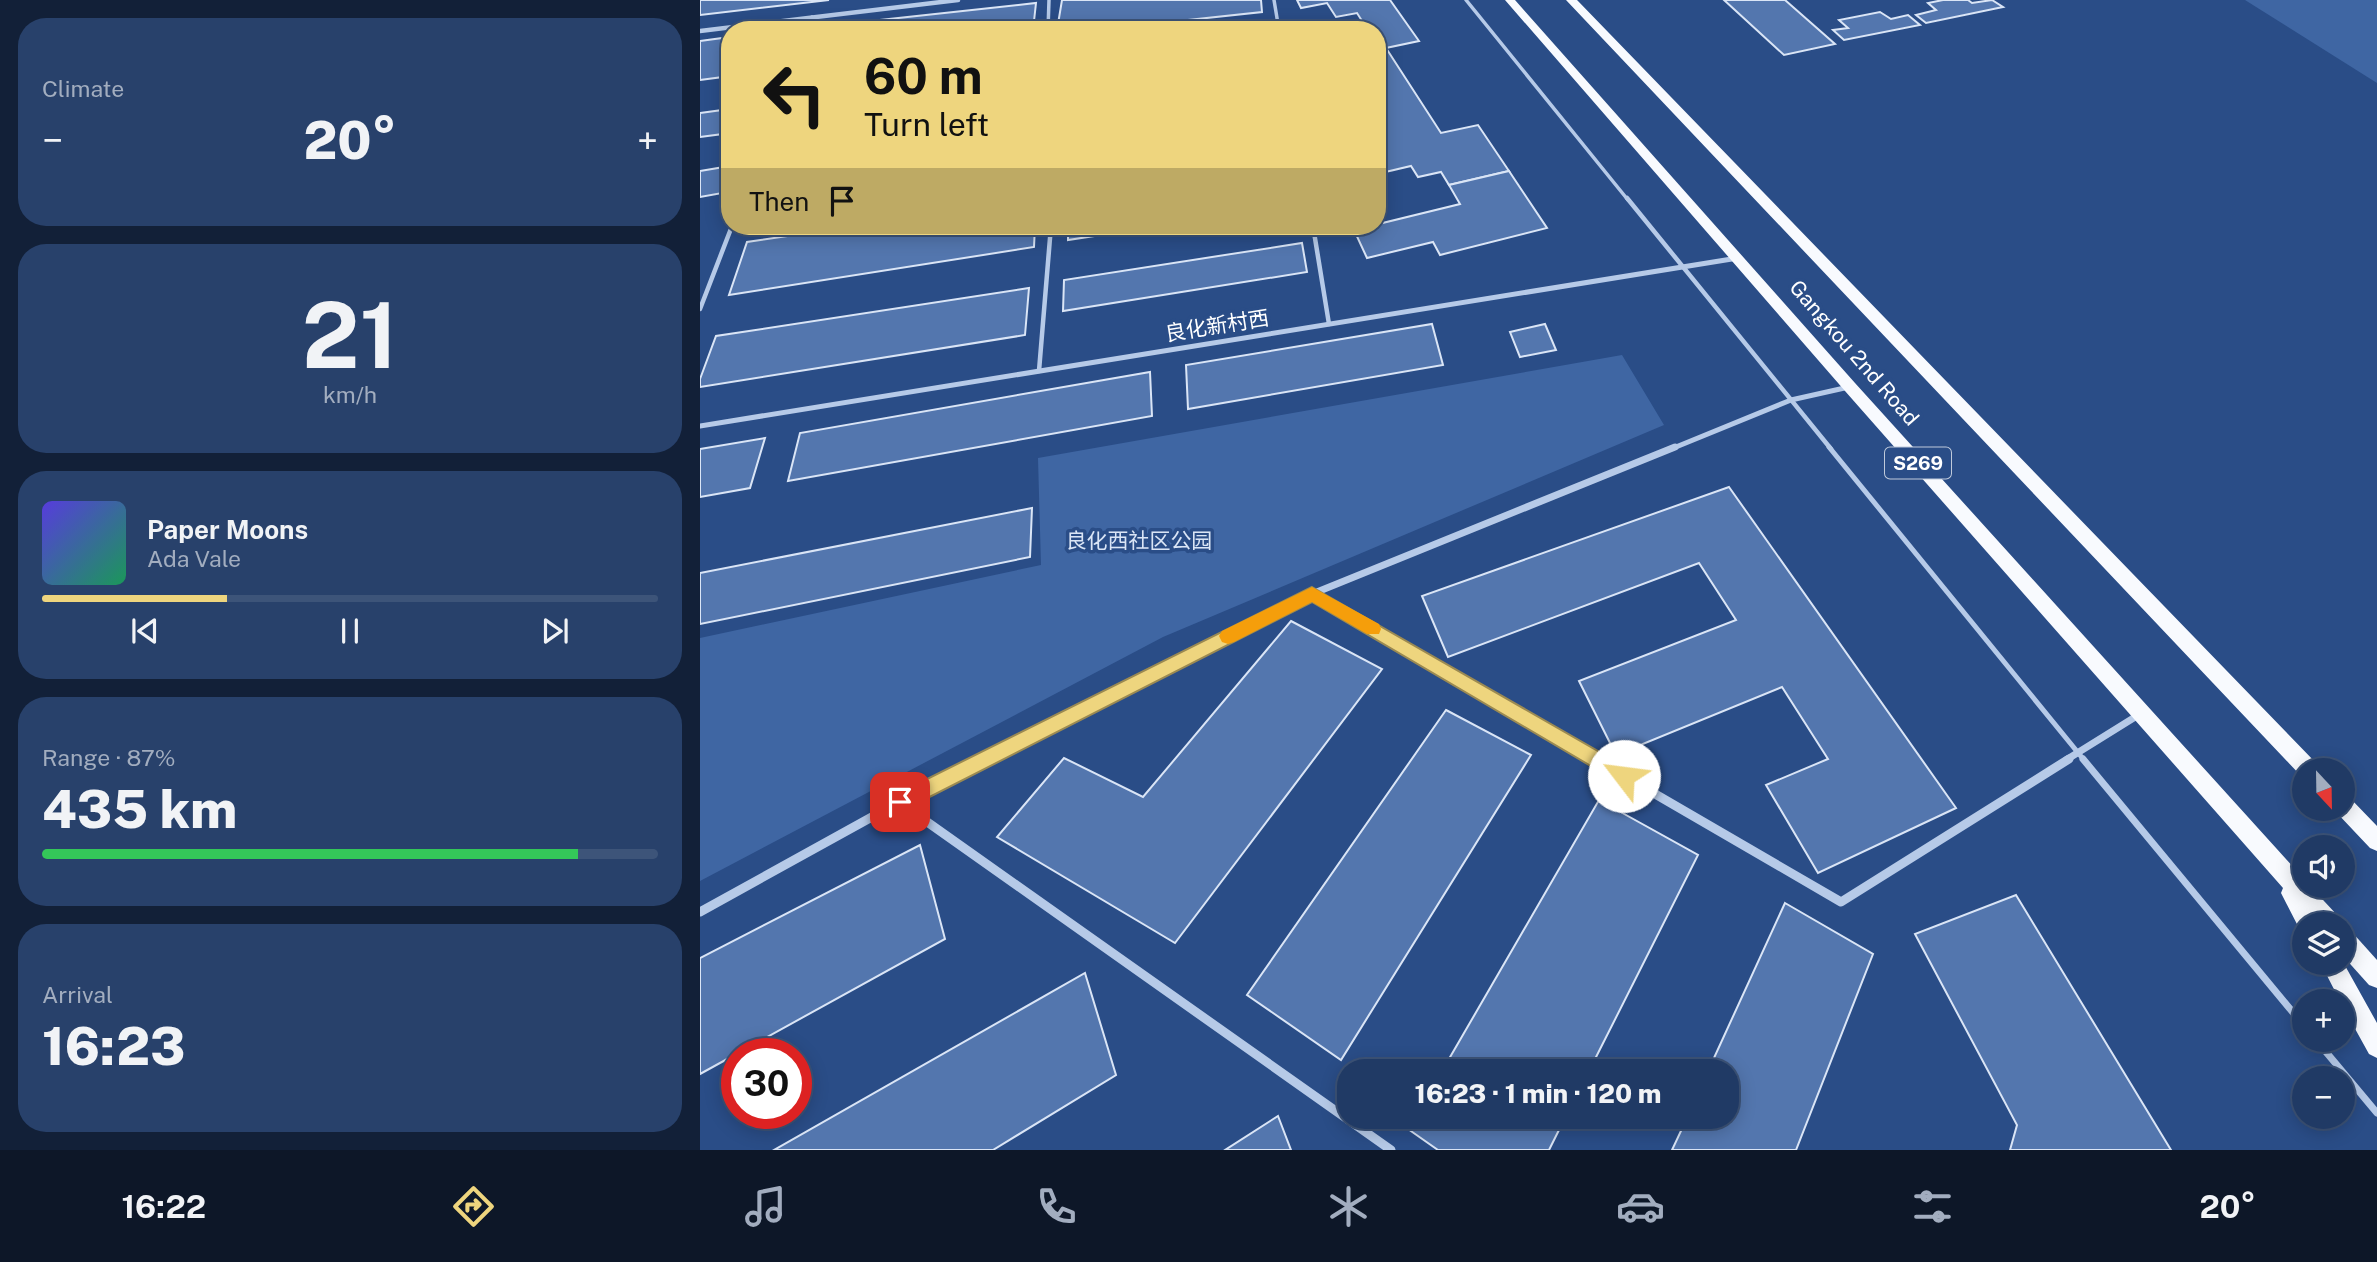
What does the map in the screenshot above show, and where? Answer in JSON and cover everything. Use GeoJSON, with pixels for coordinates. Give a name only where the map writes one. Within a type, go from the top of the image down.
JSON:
{"type":"FeatureCollection","features":[{"type":"Feature","properties":{"kind":"main road","name":"Gangkou 2nd Road"},"geometry":{"type":"LineString","coordinates":[[1510,0],[1850,387],[2319,912]]}},
{"type":"Feature","properties":{"kind":"main road","name":"Gangkou 2nd Road"},"geometry":{"type":"LineString","coordinates":[[1571,0],[2297,758]]}},
{"type":"Feature","properties":{"kind":"main road"},"geometry":{"type":"LineString","coordinates":[[2356,819],[2377,841]]}},
{"type":"Feature","properties":{"kind":"main road"},"geometry":{"type":"LineString","coordinates":[[2275,863],[2302,912]]}},
{"type":"Feature","properties":{"kind":"main road"},"geometry":{"type":"LineString","coordinates":[[2355,952],[2377,977]]}},
{"type":"Feature","properties":{"kind":"main road"},"geometry":{"type":"LineString","coordinates":[[2338,975],[2377,1046]]}},
{"type":"Feature","properties":{"kind":"street"},"geometry":{"type":"LineString","coordinates":[[780,21],[958,0]]}},
{"type":"Feature","properties":{"kind":"street"},"geometry":{"type":"LineString","coordinates":[[700,31],[721,28]]}},
{"type":"Feature","properties":{"kind":"street","name":"良化新村西"},"geometry":{"type":"LineString","coordinates":[[700,426],[1738,258]]}},
{"type":"Feature","properties":{"kind":"street"},"geometry":{"type":"LineString","coordinates":[[700,912],[900,802],[1312,594],[1791,400],[1850,387]]}},
{"type":"Feature","properties":{"kind":"street"},"geometry":{"type":"LineString","coordinates":[[1312,594],[1841,902],[2142,713]]}},
{"type":"Feature","properties":{"kind":"street"},"geometry":{"type":"LineString","coordinates":[[900,802],[1391,1150]]}},
{"type":"Feature","properties":{"kind":"lane"},"geometry":{"type":"LineString","coordinates":[[1048,21],[1049,0]]}},
{"type":"Feature","properties":{"kind":"lane"},"geometry":{"type":"LineString","coordinates":[[1274,0],[1278,21]]}},
{"type":"Feature","properties":{"kind":"lane"},"geometry":{"type":"LineString","coordinates":[[1466,0],[2078,754],[2292,1011]]}},
{"type":"Feature","properties":{"kind":"lane"},"geometry":{"type":"LineString","coordinates":[[810,21],[812,17]]}},
{"type":"Feature","properties":{"kind":"lane"},"geometry":{"type":"LineString","coordinates":[[700,309],[729,235]]}},
{"type":"Feature","properties":{"kind":"lane"},"geometry":{"type":"LineString","coordinates":[[1039,371],[1050,235]]}},
{"type":"Feature","properties":{"kind":"lane"},"geometry":{"type":"LineString","coordinates":[[1314,235],[1329,324]]}},
{"type":"Feature","properties":{"kind":"lane"},"geometry":{"type":"LineString","coordinates":[[2326,1052],[2377,1114]]}},
{"type":"Feature","properties":{"kind":"green space"},"geometry":{"type":"Polygon","coordinates":[[[2245,0],[2377,0],[2377,83],[2245,0]]]}},
{"type":"Feature","properties":{"kind":"green space","name":"良化西社区公园"},"geometry":{"type":"Polygon","coordinates":[[[1622,355],[1664,425],[1163,637],[700,881],[700,638],[1041,565],[1038,458],[1622,355]]]}},
{"type":"Feature","properties":{"kind":"building"},"geometry":{"type":"Polygon","coordinates":[[[700,0],[829,0],[700,15],[700,0]]]}},
{"type":"Feature","properties":{"kind":"building"},"geometry":{"type":"Polygon","coordinates":[[[1062,0],[1261,0],[1262,12],[1178,21],[1058,21],[1062,0]]]}},
{"type":"Feature","properties":{"kind":"building"},"geometry":{"type":"Polygon","coordinates":[[[1297,0],[1390,0],[1419,41],[1386,48],[1386,21],[1362,21],[1357,13],[1336,17],[1327,3],[1301,8],[1297,0]]]}},
{"type":"Feature","properties":{"kind":"building"},"geometry":{"type":"Polygon","coordinates":[[[1724,0],[1785,0],[1835,44],[1784,55],[1724,0]]]}},
{"type":"Feature","properties":{"kind":"building"},"geometry":{"type":"Polygon","coordinates":[[[1968,0],[1972,3],[1992,0],[2003,7],[1926,23],[1916,15],[1936,10],[1928,3],[1968,0]]]}},
{"type":"Feature","properties":{"kind":"building"},"geometry":{"type":"Polygon","coordinates":[[[1036,3],[1034,21],[871,21],[1036,3]]]}},
{"type":"Feature","properties":{"kind":"building"},"geometry":{"type":"Polygon","coordinates":[[[1880,12],[1891,19],[1908,15],[1920,25],[1844,40],[1833,30],[1848,28],[1839,20],[1880,12]]]}},
{"type":"Feature","properties":{"kind":"building"},"geometry":{"type":"Polygon","coordinates":[[[721,38],[721,77],[700,80],[700,41],[721,38]]]}},
{"type":"Feature","properties":{"kind":"building"},"geometry":{"type":"Polygon","coordinates":[[[1386,48],[1441,133],[1478,125],[1509,171],[1449,185],[1441,172],[1418,177],[1411,166],[1386,172],[1386,48]]]}},
{"type":"Feature","properties":{"kind":"building"},"geometry":{"type":"Polygon","coordinates":[[[721,110],[721,134],[700,137],[700,113],[721,110]]]}},
{"type":"Feature","properties":{"kind":"building"},"geometry":{"type":"Polygon","coordinates":[[[721,168],[721,193],[700,197],[700,171],[721,168]]]}},
{"type":"Feature","properties":{"kind":"building"},"geometry":{"type":"Polygon","coordinates":[[[1509,171],[1547,228],[1440,255],[1433,242],[1367,258],[1356,235],[1386,235],[1386,222],[1460,204],[1449,185],[1509,171]]]}},
{"type":"Feature","properties":{"kind":"building"},"geometry":{"type":"Polygon","coordinates":[[[795,235],[1035,235],[1034,247],[729,295],[747,242],[795,235]]]}},
{"type":"Feature","properties":{"kind":"building"},"geometry":{"type":"Polygon","coordinates":[[[1068,235],[1101,235],[1068,240],[1068,235]]]}},
{"type":"Feature","properties":{"kind":"building"},"geometry":{"type":"Polygon","coordinates":[[[1302,243],[1307,272],[1063,311],[1064,280],[1302,243]]]}},
{"type":"Feature","properties":{"kind":"building"},"geometry":{"type":"Polygon","coordinates":[[[1029,288],[1025,335],[700,387],[700,379],[716,336],[1029,288]]]}},
{"type":"Feature","properties":{"kind":"building"},"geometry":{"type":"Polygon","coordinates":[[[1432,324],[1443,365],[1188,409],[1186,365],[1432,324]]]}},
{"type":"Feature","properties":{"kind":"building"},"geometry":{"type":"Polygon","coordinates":[[[1545,324],[1556,350],[1520,357],[1510,332],[1545,324]]]}},
{"type":"Feature","properties":{"kind":"building"},"geometry":{"type":"Polygon","coordinates":[[[1150,372],[1152,416],[788,481],[800,433],[1150,372]]]}},
{"type":"Feature","properties":{"kind":"building"},"geometry":{"type":"Polygon","coordinates":[[[765,438],[750,488],[700,497],[700,449],[765,438]]]}},
{"type":"Feature","properties":{"kind":"building"},"geometry":{"type":"Polygon","coordinates":[[[1729,487],[1956,808],[1818,873],[1766,785],[1828,759],[1782,687],[1616,755],[1579,681],[1736,620],[1699,563],[1448,657],[1422,596],[1729,487]]]}},
{"type":"Feature","properties":{"kind":"building"},"geometry":{"type":"Polygon","coordinates":[[[1032,508],[1030,557],[700,624],[700,573],[1032,508]]]}},
{"type":"Feature","properties":{"kind":"building"},"geometry":{"type":"Polygon","coordinates":[[[1291,621],[1382,669],[1175,943],[997,837],[1064,758],[1143,797],[1291,621]]]}},
{"type":"Feature","properties":{"kind":"building"},"geometry":{"type":"Polygon","coordinates":[[[1446,710],[1531,755],[1342,1059],[1247,995],[1446,710]]]}},
{"type":"Feature","properties":{"kind":"building"},"geometry":{"type":"Polygon","coordinates":[[[1599,800],[1698,855],[1595,1059],[1449,1059],[1599,800]]]}},
{"type":"Feature","properties":{"kind":"building"},"geometry":{"type":"Polygon","coordinates":[[[920,845],[945,939],[765,1038],[721,1038],[721,1062],[700,1074],[700,958],[920,845]]]}},
{"type":"Feature","properties":{"kind":"building"},"geometry":{"type":"Polygon","coordinates":[[[2016,895],[2171,1150],[2010,1150],[2017,1125],[1915,934],[2016,895]]]}},
{"type":"Feature","properties":{"kind":"building"},"geometry":{"type":"Polygon","coordinates":[[[1785,903],[1873,954],[1796,1150],[1672,1150],[1682,1129],[1739,1129],[1739,1059],[1714,1059],[1785,903]]]}},
{"type":"Feature","properties":{"kind":"building"},"geometry":{"type":"Polygon","coordinates":[[[1085,973],[1116,1075],[993,1150],[774,1150],[1085,973]]]}},
{"type":"Feature","properties":{"kind":"building"},"geometry":{"type":"Polygon","coordinates":[[[1278,1116],[1291,1150],[1225,1150],[1278,1116]]]}},
{"type":"Feature","properties":{"kind":"building"},"geometry":{"type":"Polygon","coordinates":[[[1408,1129],[1560,1129],[1549,1150],[1438,1150],[1408,1129]]]}},
{"type":"Feature","properties":{"kind":"slow traffic"},"geometry":{"type":"LineString","coordinates":[[1228,636],[1312,594],[1373,629]]}},
{"type":"Feature","properties":{"kind":"route"},"geometry":{"type":"LineString","coordinates":[[900,802],[1312,594],[1624,776]]}}]}
